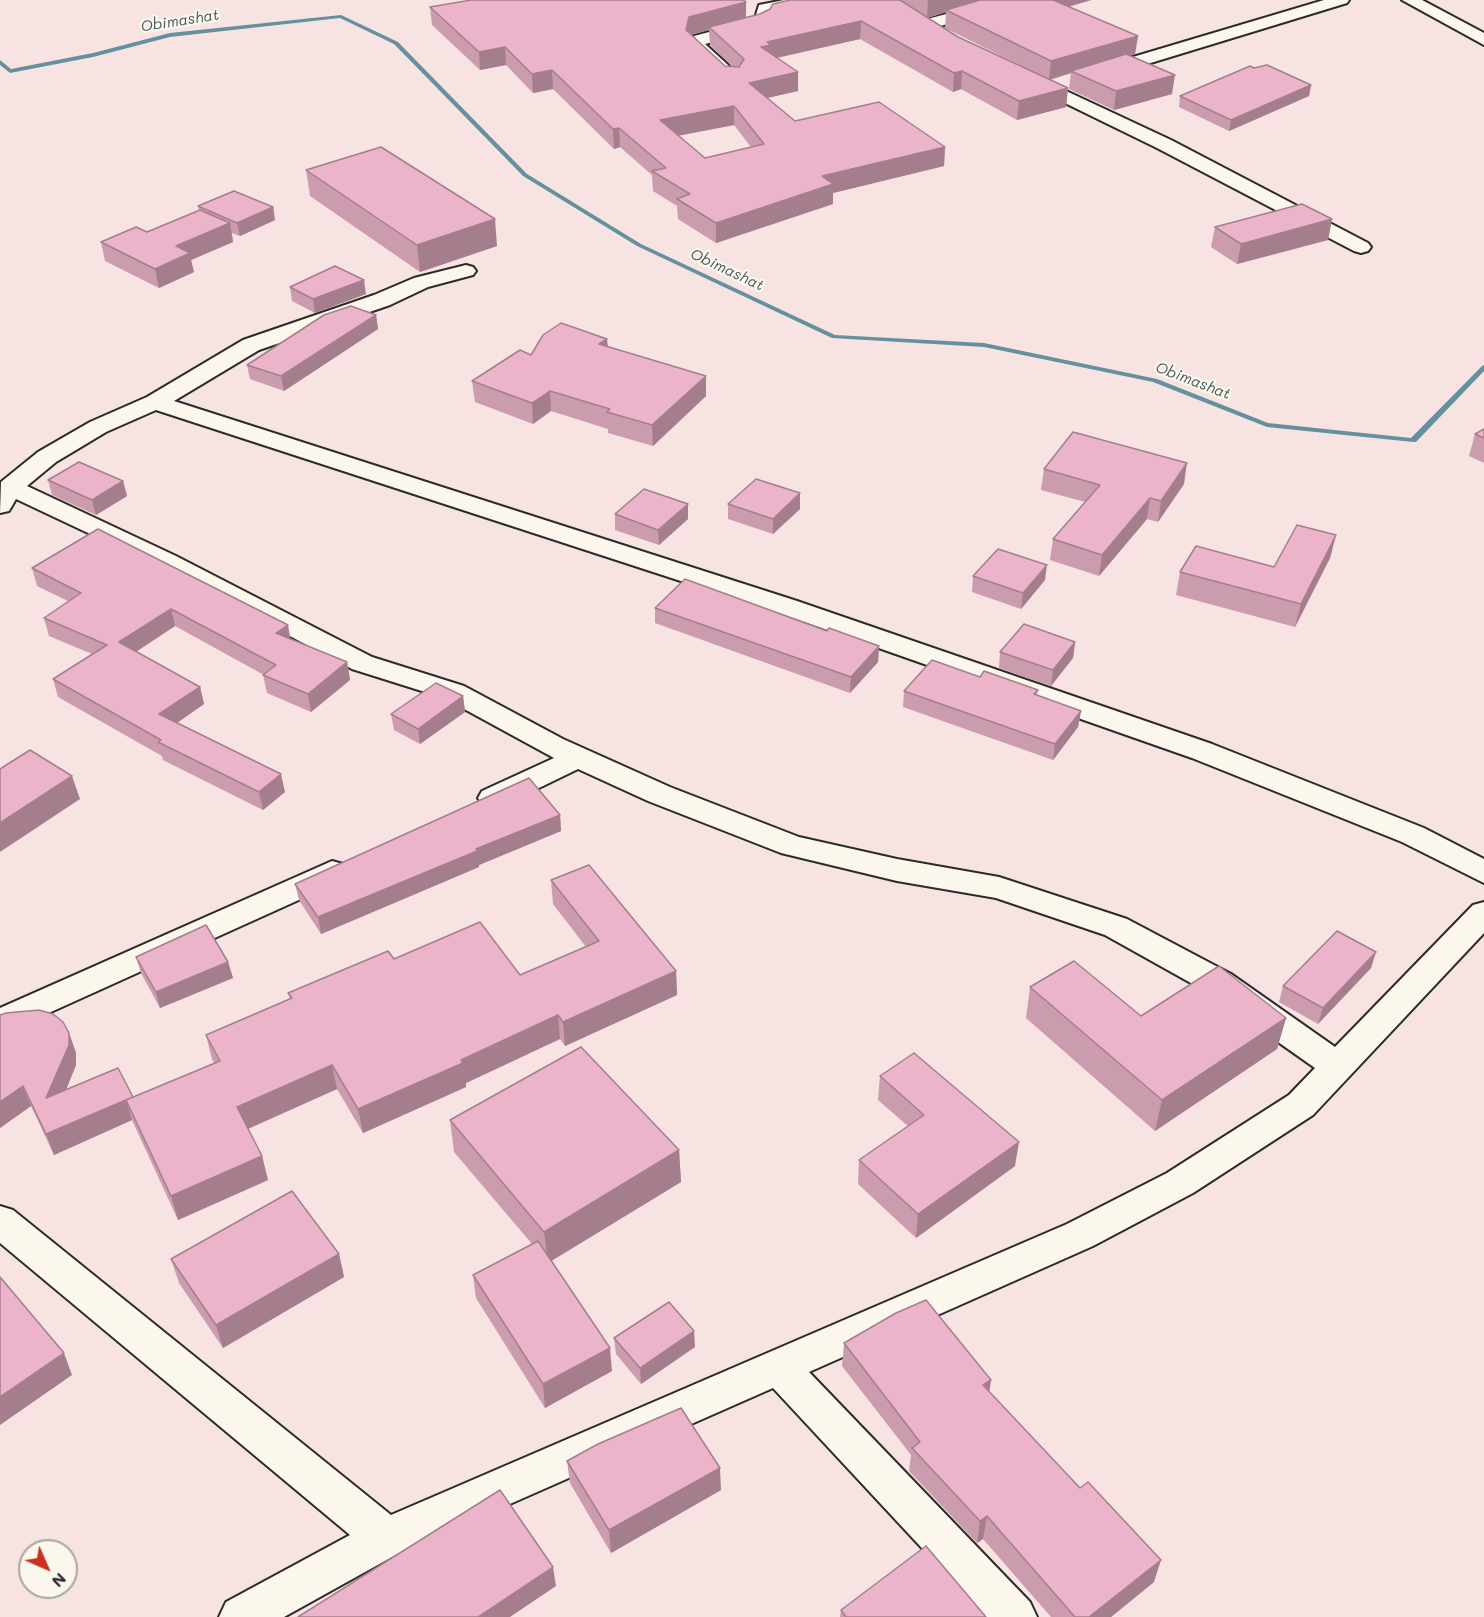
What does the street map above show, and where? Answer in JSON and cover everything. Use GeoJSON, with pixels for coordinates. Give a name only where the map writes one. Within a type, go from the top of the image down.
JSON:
{"type":"FeatureCollection","features":[{"type":"Feature","properties":{"kind":"street"},"geometry":{"type":"LineString","coordinates":[[734,79],[697,47],[696,41],[753,26],[763,21],[765,9],[806,0]]}},
{"type":"Feature","properties":{"kind":"street"},"geometry":{"type":"LineString","coordinates":[[926,25],[1016,0]]}},
{"type":"Feature","properties":{"kind":"street"},"geometry":{"type":"LineString","coordinates":[[1049,88],[1341,0]]}},
{"type":"Feature","properties":{"kind":"street"},"geometry":{"type":"LineString","coordinates":[[1410,0],[1484,40]]}},
{"type":"Feature","properties":{"kind":"street"},"geometry":{"type":"LineString","coordinates":[[909,15],[944,36]]}},
{"type":"Feature","properties":{"kind":"street"},"geometry":{"type":"LineString","coordinates":[[1017,74],[1164,144],[1361,247]]}},
{"type":"Feature","properties":{"kind":"street"},"geometry":{"type":"LineString","coordinates":[[466,271],[421,282],[382,300],[251,345],[155,402],[98,427],[47,457],[5,497],[167,561],[362,663],[454,692],[553,746],[659,794],[792,846],[897,870],[999,888],[1116,927],[1219,983],[1337,1066]]}},
{"type":"Feature","properties":{"kind":"street"},"geometry":{"type":"LineString","coordinates":[[155,402],[788,607],[1202,750],[1413,835],[1484,872]]}},
{"type":"Feature","properties":{"kind":"street"},"geometry":{"type":"LineString","coordinates":[[469,809],[566,764]]}},
{"type":"Feature","properties":{"kind":"street"},"geometry":{"type":"LineString","coordinates":[[0,1022],[362,859]]}},
{"type":"Feature","properties":{"kind":"street"},"geometry":{"type":"LineString","coordinates":[[241,1617],[386,1538],[780,1368],[1080,1235],[1180,1183],[1301,1105],[1484,913]]}},
{"type":"Feature","properties":{"kind":"street"},"geometry":{"type":"LineString","coordinates":[[0,1221],[386,1538]]}},
{"type":"Feature","properties":{"kind":"street"},"geometry":{"type":"LineString","coordinates":[[780,1368],[1015,1617]]}},
{"type":"Feature","properties":{"kind":"building"},"geometry":{"type":"Polygon","coordinates":[[[471,0],[743,0],[746,2],[689,17],[686,30],[725,66],[739,67],[744,59],[709,27],[760,14],[770,9],[773,4],[790,0],[900,0],[958,37],[1068,88],[1019,101],[962,71],[954,73],[861,21],[767,42],[771,45],[761,47],[798,72],[749,83],[795,121],[879,102],[945,147],[822,176],[833,184],[716,223],[677,199],[690,194],[652,171],[666,168],[619,128],[613,129],[552,70],[532,74],[505,47],[479,52],[430,7],[471,0]],[[734,106],[660,120],[705,158],[764,144],[734,106]]]}},
{"type":"Feature","properties":{"kind":"building"},"geometry":{"type":"Polygon","coordinates":[[[980,0],[1053,0],[1138,36],[1051,61],[946,10],[980,0]]]}},
{"type":"Feature","properties":{"kind":"building"},"geometry":{"type":"Polygon","coordinates":[[[1126,54],[1175,75],[1116,91],[1071,71],[1126,54]]]}},
{"type":"Feature","properties":{"kind":"building"},"geometry":{"type":"Polygon","coordinates":[[[1267,65],[1311,85],[1231,120],[1180,96],[1250,66],[1254,68],[1267,65]]]}},
{"type":"Feature","properties":{"kind":"building"},"geometry":{"type":"Polygon","coordinates":[[[381,147],[495,219],[417,245],[306,170],[381,147]]]}},
{"type":"Feature","properties":{"kind":"building"},"geometry":{"type":"Polygon","coordinates":[[[234,191],[273,207],[237,223],[198,206],[234,191]]]}},
{"type":"Feature","properties":{"kind":"building"},"geometry":{"type":"Polygon","coordinates":[[[1302,204],[1332,219],[1241,244],[1215,227],[1302,204]]]}},
{"type":"Feature","properties":{"kind":"building"},"geometry":{"type":"Polygon","coordinates":[[[200,210],[230,223],[176,246],[190,253],[155,269],[101,242],[136,227],[147,232],[200,210]]]}},
{"type":"Feature","properties":{"kind":"building"},"geometry":{"type":"Polygon","coordinates":[[[335,266],[364,280],[313,299],[290,287],[335,266]]]}},
{"type":"Feature","properties":{"kind":"building"},"geometry":{"type":"Polygon","coordinates":[[[351,306],[376,315],[281,376],[247,365],[324,315],[351,306]]]}},
{"type":"Feature","properties":{"kind":"building"},"geometry":{"type":"Polygon","coordinates":[[[561,323],[607,339],[599,344],[706,376],[652,425],[607,412],[610,409],[550,391],[532,403],[472,381],[520,350],[531,355],[543,335],[561,323]]]}},
{"type":"Feature","properties":{"kind":"building"},"geometry":{"type":"Polygon","coordinates":[[[1484,429],[1484,438],[1475,434],[1484,429]]]}},
{"type":"Feature","properties":{"kind":"building"},"geometry":{"type":"Polygon","coordinates":[[[1073,432],[1187,463],[1161,501],[1150,498],[1102,555],[1053,539],[1100,485],[1044,469],[1073,432]]]}},
{"type":"Feature","properties":{"kind":"building"},"geometry":{"type":"Polygon","coordinates":[[[79,462],[123,481],[92,500],[48,480],[79,462]]]}},
{"type":"Feature","properties":{"kind":"building"},"geometry":{"type":"Polygon","coordinates":[[[756,479],[800,493],[773,519],[728,504],[756,479]]]}},
{"type":"Feature","properties":{"kind":"building"},"geometry":{"type":"Polygon","coordinates":[[[644,489],[688,504],[658,530],[615,514],[644,489]]]}},
{"type":"Feature","properties":{"kind":"building"},"geometry":{"type":"Polygon","coordinates":[[[1297,525],[1336,535],[1301,604],[1180,572],[1196,546],[1274,567],[1297,525]]]}},
{"type":"Feature","properties":{"kind":"building"},"geometry":{"type":"Polygon","coordinates":[[[98,529],[288,625],[276,633],[347,662],[308,694],[263,675],[276,665],[171,609],[119,642],[200,687],[159,714],[281,774],[259,792],[158,742],[161,740],[53,679],[107,645],[44,618],[81,593],[32,568],[98,529]]]}},
{"type":"Feature","properties":{"kind":"building"},"geometry":{"type":"Polygon","coordinates":[[[998,549],[1047,565],[1023,593],[973,576],[998,549]]]}},
{"type":"Feature","properties":{"kind":"building"},"geometry":{"type":"Polygon","coordinates":[[[685,579],[827,631],[829,628],[879,646],[851,677],[655,608],[685,579]]]}},
{"type":"Feature","properties":{"kind":"building"},"geometry":{"type":"Polygon","coordinates":[[[1024,624],[1075,642],[1053,670],[1000,652],[1024,624]]]}},
{"type":"Feature","properties":{"kind":"building"},"geometry":{"type":"Polygon","coordinates":[[[932,660],[980,677],[984,671],[1038,690],[1034,694],[1081,711],[1055,744],[904,691],[932,660]]]}},
{"type":"Feature","properties":{"kind":"building"},"geometry":{"type":"Polygon","coordinates":[[[436,683],[463,696],[418,729],[391,714],[436,683]]]}},
{"type":"Feature","properties":{"kind":"building"},"geometry":{"type":"Polygon","coordinates":[[[30,750],[72,776],[0,823],[0,769],[30,750]]]}},
{"type":"Feature","properties":{"kind":"building"},"geometry":{"type":"Polygon","coordinates":[[[529,778],[560,815],[318,917],[295,884],[529,778]]]}},
{"type":"Feature","properties":{"kind":"building"},"geometry":{"type":"Polygon","coordinates":[[[589,865],[676,971],[563,1022],[558,1015],[461,1060],[463,1063],[358,1109],[332,1065],[237,1107],[262,1156],[171,1196],[126,1100],[220,1061],[206,1035],[292,998],[288,993],[388,951],[394,959],[480,922],[520,975],[599,941],[551,880],[589,865]]]}},
{"type":"Feature","properties":{"kind":"building"},"geometry":{"type":"Polygon","coordinates":[[[206,925],[228,962],[156,992],[136,957],[206,925]]]}},
{"type":"Feature","properties":{"kind":"building"},"geometry":{"type":"Polygon","coordinates":[[[1337,931],[1376,952],[1323,1008],[1283,986],[1337,931]]]}},
{"type":"Feature","properties":{"kind":"building"},"geometry":{"type":"Polygon","coordinates":[[[1074,961],[1141,1016],[1219,966],[1286,1018],[1162,1100],[1030,987],[1074,961]]]}},
{"type":"Feature","properties":{"kind":"building"},"geometry":{"type":"Polygon","coordinates":[[[39,1010],[53,1014],[63,1022],[69,1033],[69,1045],[46,1098],[118,1068],[133,1097],[46,1134],[23,1086],[0,1102],[0,1015],[39,1010]]]}},
{"type":"Feature","properties":{"kind":"building"},"geometry":{"type":"Polygon","coordinates":[[[581,1047],[679,1150],[544,1232],[450,1120],[581,1047]]]}},
{"type":"Feature","properties":{"kind":"building"},"geometry":{"type":"Polygon","coordinates":[[[914,1053],[1019,1142],[918,1214],[859,1160],[924,1115],[880,1076],[914,1053]]]}},
{"type":"Feature","properties":{"kind":"building"},"geometry":{"type":"Polygon","coordinates":[[[292,1191],[339,1254],[216,1325],[171,1259],[292,1191]]]}},
{"type":"Feature","properties":{"kind":"building"},"geometry":{"type":"Polygon","coordinates":[[[538,1241],[610,1348],[543,1384],[473,1275],[538,1241]]]}},
{"type":"Feature","properties":{"kind":"building"},"geometry":{"type":"Polygon","coordinates":[[[0,1277],[64,1353],[0,1397],[0,1277]]]}},
{"type":"Feature","properties":{"kind":"building"},"geometry":{"type":"Polygon","coordinates":[[[926,1300],[991,1380],[983,1385],[1080,1488],[1088,1482],[1161,1560],[1089,1617],[1075,1617],[987,1516],[980,1521],[912,1448],[920,1442],[844,1343],[896,1313],[926,1300]]]}},
{"type":"Feature","properties":{"kind":"building"},"geometry":{"type":"Polygon","coordinates":[[[669,1302],[694,1331],[640,1368],[614,1338],[669,1302]]]}},
{"type":"Feature","properties":{"kind":"building"},"geometry":{"type":"Polygon","coordinates":[[[681,1408],[720,1468],[609,1530],[567,1461],[598,1444],[681,1408]]]}},
{"type":"Feature","properties":{"kind":"building"},"geometry":{"type":"Polygon","coordinates":[[[500,1490],[553,1567],[478,1617],[298,1617],[500,1490]]]}},
{"type":"Feature","properties":{"kind":"building"},"geometry":{"type":"Polygon","coordinates":[[[926,1546],[986,1617],[846,1617],[841,1610],[926,1546]]]}},
{"type":"Feature","properties":{"kind":"waterway","name":"Obimashat"},"geometry":{"type":"LineString","coordinates":[[0,62],[10,71],[93,55],[170,35],[341,16],[396,43],[525,175],[639,245],[834,337],[984,345],[1155,380],[1267,425],[1413,440],[1484,367]]}}]}
